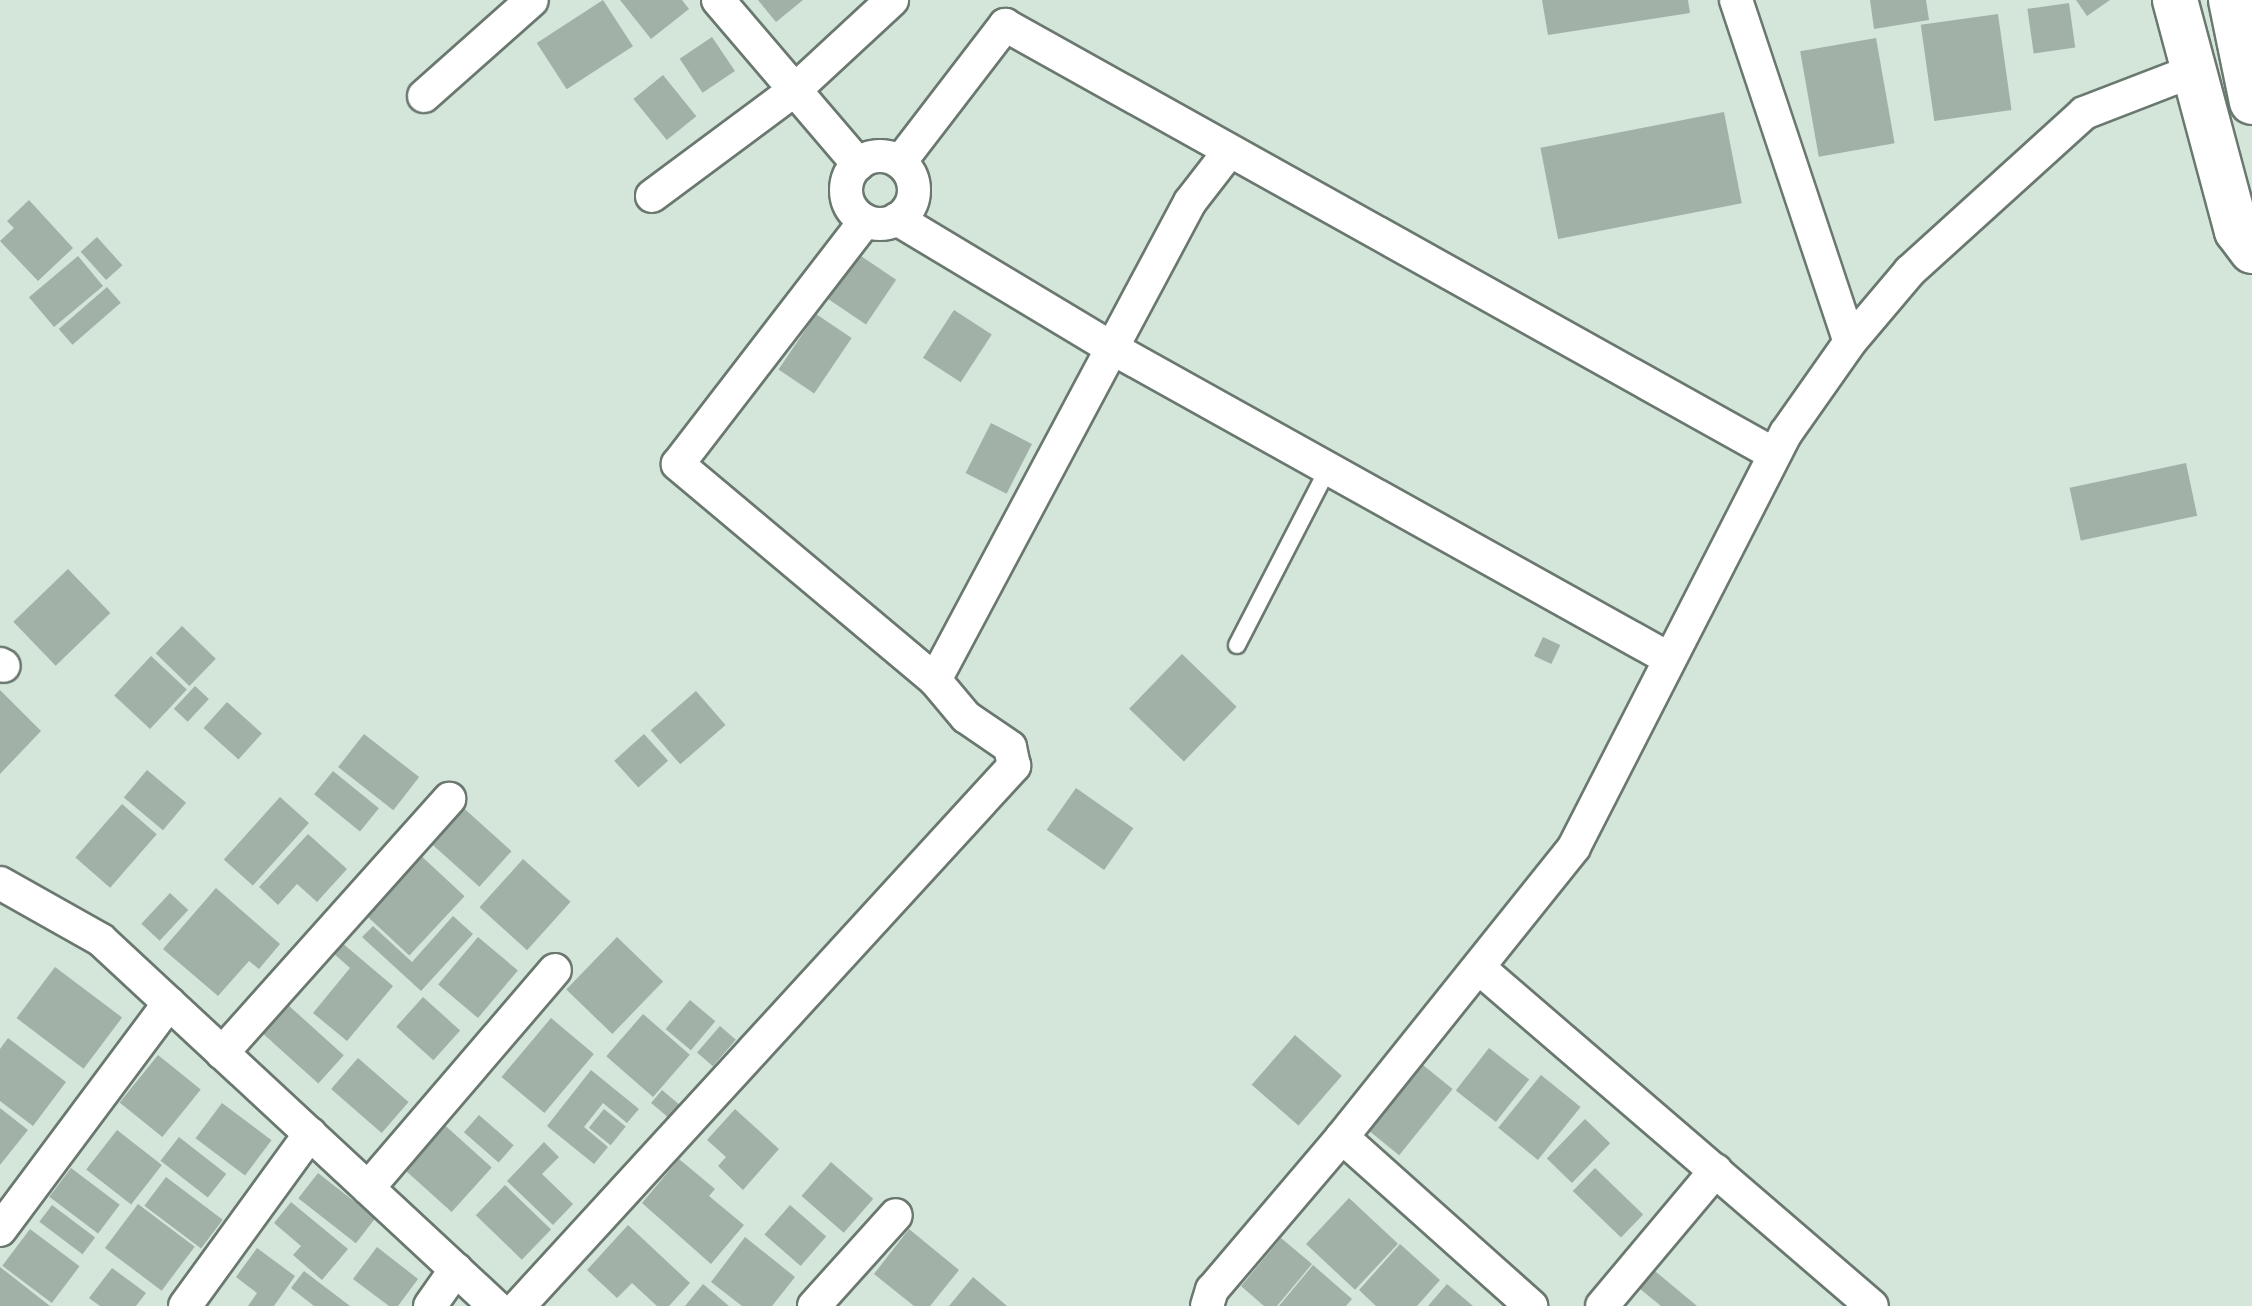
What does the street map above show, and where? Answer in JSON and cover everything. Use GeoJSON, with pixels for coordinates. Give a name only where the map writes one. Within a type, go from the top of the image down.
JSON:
{"type":"FeatureCollection","features":[{"type":"Feature","properties":{"kind":"highway"},"geometry":{"type":"LineString","coordinates":[[2175,0],[2237,231],[2252,251]]}},
{"type":"Feature","properties":{"kind":"highway"},"geometry":{"type":"LineString","coordinates":[[2231,0],[2252,102]]}},
{"type":"Feature","properties":{"kind":"street"},"geometry":{"type":"LineString","coordinates":[[424,96],[532,0]]}},
{"type":"Feature","properties":{"kind":"street"},"geometry":{"type":"LineString","coordinates":[[718,0],[858,164]]}},
{"type":"Feature","properties":{"kind":"street"},"geometry":{"type":"LineString","coordinates":[[652,196],[796,89],[892,0]]}},
{"type":"Feature","properties":{"kind":"street"},"geometry":{"type":"LineString","coordinates":[[1736,0],[1850,342]]}},
{"type":"Feature","properties":{"kind":"street"},"geometry":{"type":"LineString","coordinates":[[900,162],[1003,13],[1228,153],[1774,454]]}},
{"type":"Feature","properties":{"kind":"street"},"geometry":{"type":"LineString","coordinates":[[1207,1306],[1212,1290],[1342,1137],[1574,847],[1774,454],[1850,342],[1910,271],[2084,113],[2193,71]]}},
{"type":"Feature","properties":{"kind":"street"},"geometry":{"type":"LineString","coordinates":[[935,680],[1190,202],[1228,153]]}},
{"type":"Feature","properties":{"kind":"street"},"geometry":{"type":"LineString","coordinates":[[519,1306],[1014,766],[1010,747],[966,717],[935,680],[678,464],[881,220],[914,191],[900,162],[878,155],[858,164],[846,195],[881,220],[1668,658]]}},
{"type":"Feature","properties":{"kind":"street"},"geometry":{"type":"LineString","coordinates":[[222,1053],[449,799]]}},
{"type":"Feature","properties":{"kind":"street"},"geometry":{"type":"LineString","coordinates":[[0,883],[101,940],[495,1306]]}},
{"type":"Feature","properties":{"kind":"street"},"geometry":{"type":"LineString","coordinates":[[1479,968],[1872,1306]]}},
{"type":"Feature","properties":{"kind":"street"},"geometry":{"type":"LineString","coordinates":[[368,1188],[555,970]]}},
{"type":"Feature","properties":{"kind":"street"},"geometry":{"type":"LineString","coordinates":[[0,1230],[169,1003]]}},
{"type":"Feature","properties":{"kind":"street"},"geometry":{"type":"LineString","coordinates":[[185,1306],[310,1134]]}},
{"type":"Feature","properties":{"kind":"street"},"geometry":{"type":"LineString","coordinates":[[1342,1137],[1531,1306]]}},
{"type":"Feature","properties":{"kind":"street"},"geometry":{"type":"LineString","coordinates":[[1602,1306],[1716,1170]]}},
{"type":"Feature","properties":{"kind":"street"},"geometry":{"type":"LineString","coordinates":[[814,1306],[896,1215]]}},
{"type":"Feature","properties":{"kind":"street"},"geometry":{"type":"LineString","coordinates":[[430,1306],[456,1269]]}},
{"type":"Feature","properties":{"kind":"lane"},"geometry":{"type":"LineString","coordinates":[[1237,645],[1329,467]]}},
{"type":"Feature","properties":{"kind":"building"},"geometry":{"type":"Polygon","coordinates":[[[603,0],[633,46],[567,89],[537,43],[603,0]]]}},
{"type":"Feature","properties":{"kind":"building"},"geometry":{"type":"Polygon","coordinates":[[[620,0],[682,0],[689,9],[651,39],[620,0]]]}},
{"type":"Feature","properties":{"kind":"building"},"geometry":{"type":"Polygon","coordinates":[[[758,0],[803,0],[776,22],[758,0]]]}},
{"type":"Feature","properties":{"kind":"building"},"geometry":{"type":"Polygon","coordinates":[[[1542,0],[1688,0],[1690,13],[1548,35],[1542,0]]]}},
{"type":"Feature","properties":{"kind":"building"},"geometry":{"type":"Polygon","coordinates":[[[1870,0],[1926,0],[1929,20],[1874,29],[1870,0]]]}},
{"type":"Feature","properties":{"kind":"building"},"geometry":{"type":"Polygon","coordinates":[[[2076,0],[2110,0],[2087,16],[2076,0]]]}},
{"type":"Feature","properties":{"kind":"building"},"geometry":{"type":"Polygon","coordinates":[[[2069,3],[2075,48],[2034,53],[2027,9],[2069,3]]]}},
{"type":"Feature","properties":{"kind":"building"},"geometry":{"type":"Polygon","coordinates":[[[1998,14],[2011,110],[1934,121],[1921,25],[1998,14]]]}},
{"type":"Feature","properties":{"kind":"building"},"geometry":{"type":"Polygon","coordinates":[[[712,37],[735,71],[703,93],[680,59],[712,37]]]}},
{"type":"Feature","properties":{"kind":"building"},"geometry":{"type":"Polygon","coordinates":[[[1876,38],[1895,143],[1819,157],[1800,51],[1876,38]]]}},
{"type":"Feature","properties":{"kind":"building"},"geometry":{"type":"Polygon","coordinates":[[[663,75],[696,116],[667,140],[633,99],[663,75]]]}},
{"type":"Feature","properties":{"kind":"building"},"geometry":{"type":"Polygon","coordinates":[[[1724,112],[1742,203],[1558,239],[1540,148],[1724,112]]]}},
{"type":"Feature","properties":{"kind":"building"},"geometry":{"type":"Polygon","coordinates":[[[29,200],[73,248],[38,281],[0,241],[14,228],[7,221],[29,200]]]}},
{"type":"Feature","properties":{"kind":"building"},"geometry":{"type":"Polygon","coordinates":[[[97,237],[122,265],[106,280],[81,252],[97,237]]]}},
{"type":"Feature","properties":{"kind":"building"},"geometry":{"type":"Polygon","coordinates":[[[858,254],[896,280],[866,324],[828,299],[858,254]]]}},
{"type":"Feature","properties":{"kind":"building"},"geometry":{"type":"Polygon","coordinates":[[[78,256],[103,286],[54,327],[29,297],[78,256]]]}},
{"type":"Feature","properties":{"kind":"building"},"geometry":{"type":"Polygon","coordinates":[[[107,287],[121,303],[72,345],[59,329],[107,287]]]}},
{"type":"Feature","properties":{"kind":"building"},"geometry":{"type":"Polygon","coordinates":[[[954,310],[992,335],[961,382],[923,358],[954,310]]]}},
{"type":"Feature","properties":{"kind":"building"},"geometry":{"type":"Polygon","coordinates":[[[816,314],[852,338],[814,394],[779,370],[816,314]]]}},
{"type":"Feature","properties":{"kind":"building"},"geometry":{"type":"Polygon","coordinates":[[[991,423],[1032,444],[1007,494],[966,473],[991,423]]]}},
{"type":"Feature","properties":{"kind":"building"},"geometry":{"type":"Polygon","coordinates":[[[2186,463],[2197,516],[2081,541],[2070,488],[2186,463]]]}},
{"type":"Feature","properties":{"kind":"building"},"geometry":{"type":"Polygon","coordinates":[[[68,569],[110,613],[56,666],[13,622],[68,569]]]}},
{"type":"Feature","properties":{"kind":"building"},"geometry":{"type":"Polygon","coordinates":[[[182,626],[216,659],[189,686],[156,653],[182,626]]]}},
{"type":"Feature","properties":{"kind":"building"},"geometry":{"type":"Polygon","coordinates":[[[1543,637],[1560,645],[1551,664],[1534,656],[1543,637]]]}},
{"type":"Feature","properties":{"kind":"building"},"geometry":{"type":"Polygon","coordinates":[[[1182,654],[1237,707],[1184,761],[1129,709],[1182,654]]]}},
{"type":"Feature","properties":{"kind":"building"},"geometry":{"type":"Polygon","coordinates":[[[151,656],[187,689],[150,729],[114,695],[151,656]]]}},
{"type":"Feature","properties":{"kind":"building"},"geometry":{"type":"Polygon","coordinates":[[[195,686],[209,699],[188,722],[174,709],[195,686]]]}},
{"type":"Feature","properties":{"kind":"building"},"geometry":{"type":"Polygon","coordinates":[[[0,690],[41,731],[0,774],[0,690]]]}},
{"type":"Feature","properties":{"kind":"building"},"geometry":{"type":"Polygon","coordinates":[[[696,691],[726,725],[680,764],[651,730],[696,691]]]}},
{"type":"Feature","properties":{"kind":"building"},"geometry":{"type":"Polygon","coordinates":[[[227,702],[262,733],[239,759],[204,728],[227,702]]]}},
{"type":"Feature","properties":{"kind":"building"},"geometry":{"type":"Polygon","coordinates":[[[364,734],[419,777],[393,810],[338,767],[364,734]]]}},
{"type":"Feature","properties":{"kind":"building"},"geometry":{"type":"Polygon","coordinates":[[[644,734],[668,761],[638,788],[614,761],[644,734]]]}},
{"type":"Feature","properties":{"kind":"building"},"geometry":{"type":"Polygon","coordinates":[[[147,770],[186,803],[163,830],[124,798],[147,770]]]}},
{"type":"Feature","properties":{"kind":"building"},"geometry":{"type":"Polygon","coordinates":[[[333,771],[379,808],[360,831],[314,794],[333,771]]]}},
{"type":"Feature","properties":{"kind":"building"},"geometry":{"type":"Polygon","coordinates":[[[1076,788],[1133,828],[1104,870],[1047,830],[1076,788]]]}},
{"type":"Feature","properties":{"kind":"building"},"geometry":{"type":"Polygon","coordinates":[[[280,797],[309,823],[253,886],[224,859],[280,797]]]}},
{"type":"Feature","properties":{"kind":"building"},"geometry":{"type":"Polygon","coordinates":[[[458,803],[512,851],[479,887],[426,839],[458,803]]]}},
{"type":"Feature","properties":{"kind":"building"},"geometry":{"type":"Polygon","coordinates":[[[122,804],[157,834],[110,888],[75,858],[122,804]]]}},
{"type":"Feature","properties":{"kind":"building"},"geometry":{"type":"Polygon","coordinates":[[[308,834],[347,869],[317,902],[297,884],[278,905],[259,887],[308,834]]]}},
{"type":"Feature","properties":{"kind":"building"},"geometry":{"type":"Polygon","coordinates":[[[417,852],[465,896],[409,956],[362,911],[417,852]]]}},
{"type":"Feature","properties":{"kind":"building"},"geometry":{"type":"Polygon","coordinates":[[[523,859],[571,902],[527,950],[480,907],[523,859]]]}},
{"type":"Feature","properties":{"kind":"building"},"geometry":{"type":"Polygon","coordinates":[[[216,888],[280,944],[259,969],[249,961],[218,996],[163,949],[216,888]]]}},
{"type":"Feature","properties":{"kind":"building"},"geometry":{"type":"Polygon","coordinates":[[[170,893],[188,910],[160,941],[141,924],[170,893]]]}},
{"type":"Feature","properties":{"kind":"building"},"geometry":{"type":"Polygon","coordinates":[[[453,916],[473,934],[421,991],[362,937],[373,926],[412,962],[453,916]]]}},
{"type":"Feature","properties":{"kind":"building"},"geometry":{"type":"Polygon","coordinates":[[[478,937],[518,970],[478,1018],[438,984],[478,937]]]}},
{"type":"Feature","properties":{"kind":"building"},"geometry":{"type":"Polygon","coordinates":[[[617,937],[663,981],[612,1034],[566,990],[617,937]]]}},
{"type":"Feature","properties":{"kind":"building"},"geometry":{"type":"Polygon","coordinates":[[[341,942],[393,986],[347,1041],[313,1013],[350,968],[332,952],[341,942]]]}},
{"type":"Feature","properties":{"kind":"building"},"geometry":{"type":"Polygon","coordinates":[[[55,967],[122,1018],[84,1069],[16,1018],[55,967]]]}},
{"type":"Feature","properties":{"kind":"building"},"geometry":{"type":"Polygon","coordinates":[[[423,997],[460,1030],[433,1060],[396,1027],[423,997]]]}},
{"type":"Feature","properties":{"kind":"building"},"geometry":{"type":"Polygon","coordinates":[[[690,1000],[715,1021],[691,1050],[666,1029],[690,1000]]]}},
{"type":"Feature","properties":{"kind":"building"},"geometry":{"type":"Polygon","coordinates":[[[288,1005],[344,1055],[318,1083],[263,1033],[288,1005]]]}},
{"type":"Feature","properties":{"kind":"building"},"geometry":{"type":"Polygon","coordinates":[[[643,1014],[690,1055],[653,1097],[606,1056],[643,1014]]]}},
{"type":"Feature","properties":{"kind":"building"},"geometry":{"type":"Polygon","coordinates":[[[551,1018],[594,1054],[544,1113],[502,1077],[551,1018]]]}},
{"type":"Feature","properties":{"kind":"building"},"geometry":{"type":"Polygon","coordinates":[[[720,1026],[736,1040],[713,1066],[697,1052],[720,1026]]]}},
{"type":"Feature","properties":{"kind":"building"},"geometry":{"type":"Polygon","coordinates":[[[1295,1035],[1342,1076],[1298,1125],[1252,1085],[1295,1035]]]}},
{"type":"Feature","properties":{"kind":"building"},"geometry":{"type":"Polygon","coordinates":[[[8,1038],[66,1082],[33,1126],[0,1101],[0,1049],[8,1038]]]}},
{"type":"Feature","properties":{"kind":"building"},"geometry":{"type":"Polygon","coordinates":[[[1489,1048],[1529,1079],[1496,1122],[1456,1091],[1489,1048]]]}},
{"type":"Feature","properties":{"kind":"building"},"geometry":{"type":"Polygon","coordinates":[[[158,1055],[201,1090],[162,1137],[120,1102],[158,1055]]]}},
{"type":"Feature","properties":{"kind":"building"},"geometry":{"type":"Polygon","coordinates":[[[1413,1057],[1453,1089],[1399,1155],[1360,1123],[1413,1057]]]}},
{"type":"Feature","properties":{"kind":"building"},"geometry":{"type":"Polygon","coordinates":[[[358,1058],[409,1102],[382,1133],[331,1089],[358,1058]]]}},
{"type":"Feature","properties":{"kind":"building"},"geometry":{"type":"Polygon","coordinates":[[[591,1070],[639,1109],[627,1123],[603,1103],[584,1127],[608,1147],[594,1164],[547,1126],[591,1070]]]}},
{"type":"Feature","properties":{"kind":"building"},"geometry":{"type":"Polygon","coordinates":[[[1541,1075],[1581,1107],[1538,1160],[1498,1128],[1541,1075]]]}},
{"type":"Feature","properties":{"kind":"building"},"geometry":{"type":"Polygon","coordinates":[[[662,1090],[680,1105],[669,1118],[651,1103],[662,1090]]]}},
{"type":"Feature","properties":{"kind":"building"},"geometry":{"type":"Polygon","coordinates":[[[222,1103],[272,1140],[245,1175],[196,1138],[222,1103]]]}},
{"type":"Feature","properties":{"kind":"building"},"geometry":{"type":"Polygon","coordinates":[[[0,1108],[28,1130],[0,1165],[0,1108]]]}},
{"type":"Feature","properties":{"kind":"building"},"geometry":{"type":"Polygon","coordinates":[[[604,1109],[626,1127],[611,1145],[589,1128],[604,1109]]]}},
{"type":"Feature","properties":{"kind":"building"},"geometry":{"type":"Polygon","coordinates":[[[735,1109],[779,1149],[743,1190],[718,1166],[726,1157],[707,1140],[735,1109]]]}},
{"type":"Feature","properties":{"kind":"building"},"geometry":{"type":"Polygon","coordinates":[[[479,1115],[514,1145],[499,1163],[464,1132],[479,1115]]]}},
{"type":"Feature","properties":{"kind":"building"},"geometry":{"type":"Polygon","coordinates":[[[1585,1119],[1610,1143],[1572,1183],[1547,1159],[1585,1119]]]}},
{"type":"Feature","properties":{"kind":"building"},"geometry":{"type":"Polygon","coordinates":[[[439,1120],[492,1168],[452,1212],[399,1165],[439,1120]]]}},
{"type":"Feature","properties":{"kind":"building"},"geometry":{"type":"Polygon","coordinates":[[[117,1130],[162,1165],[131,1204],[86,1169],[117,1130]]]}},
{"type":"Feature","properties":{"kind":"building"},"geometry":{"type":"Polygon","coordinates":[[[179,1137],[226,1174],[208,1198],[161,1161],[179,1137]]]}},
{"type":"Feature","properties":{"kind":"building"},"geometry":{"type":"Polygon","coordinates":[[[544,1142],[559,1157],[542,1174],[573,1204],[553,1225],[507,1181],[544,1142]]]}},
{"type":"Feature","properties":{"kind":"building"},"geometry":{"type":"Polygon","coordinates":[[[679,1159],[715,1189],[709,1196],[744,1225],[711,1264],[642,1203],[679,1159]]]}},
{"type":"Feature","properties":{"kind":"building"},"geometry":{"type":"Polygon","coordinates":[[[831,1162],[873,1199],[844,1233],[801,1196],[831,1162]]]}},
{"type":"Feature","properties":{"kind":"building"},"geometry":{"type":"Polygon","coordinates":[[[71,1168],[120,1205],[98,1233],[49,1197],[71,1168]]]}},
{"type":"Feature","properties":{"kind":"building"},"geometry":{"type":"Polygon","coordinates":[[[1595,1168],[1643,1215],[1621,1238],[1573,1191],[1595,1168]]]}},
{"type":"Feature","properties":{"kind":"building"},"geometry":{"type":"Polygon","coordinates":[[[318,1173],[376,1218],[356,1243],[298,1198],[318,1173]]]}},
{"type":"Feature","properties":{"kind":"building"},"geometry":{"type":"Polygon","coordinates":[[[166,1177],[223,1220],[201,1248],[144,1206],[166,1177]]]}},
{"type":"Feature","properties":{"kind":"building"},"geometry":{"type":"Polygon","coordinates":[[[505,1185],[551,1229],[522,1260],[476,1215],[505,1185]]]}},
{"type":"Feature","properties":{"kind":"building"},"geometry":{"type":"Polygon","coordinates":[[[1349,1198],[1398,1244],[1355,1290],[1306,1244],[1349,1198]]]}},
{"type":"Feature","properties":{"kind":"building"},"geometry":{"type":"Polygon","coordinates":[[[291,1202],[348,1249],[322,1280],[293,1255],[301,1246],[274,1223],[291,1202]]]}},
{"type":"Feature","properties":{"kind":"building"},"geometry":{"type":"Polygon","coordinates":[[[138,1204],[195,1247],[162,1291],[105,1248],[138,1204]]]}},
{"type":"Feature","properties":{"kind":"building"},"geometry":{"type":"Polygon","coordinates":[[[52,1205],[95,1237],[82,1254],[39,1222],[52,1205]]]}},
{"type":"Feature","properties":{"kind":"building"},"geometry":{"type":"Polygon","coordinates":[[[790,1205],[826,1236],[801,1266],[764,1234],[790,1205]]]}},
{"type":"Feature","properties":{"kind":"building"},"geometry":{"type":"Polygon","coordinates":[[[628,1225],[690,1283],[669,1306],[657,1306],[632,1283],[617,1298],[587,1270],[628,1225]]]}},
{"type":"Feature","properties":{"kind":"building"},"geometry":{"type":"Polygon","coordinates":[[[30,1229],[80,1266],[52,1303],[2,1266],[30,1229]]]}},
{"type":"Feature","properties":{"kind":"building"},"geometry":{"type":"Polygon","coordinates":[[[909,1229],[959,1270],[930,1306],[914,1306],[874,1274],[909,1229]]]}},
{"type":"Feature","properties":{"kind":"building"},"geometry":{"type":"Polygon","coordinates":[[[745,1237],[795,1277],[772,1306],[742,1306],[711,1282],[745,1237]]]}},
{"type":"Feature","properties":{"kind":"building"},"geometry":{"type":"Polygon","coordinates":[[[1281,1238],[1312,1264],[1277,1306],[1264,1306],[1241,1286],[1281,1238]]]}},
{"type":"Feature","properties":{"kind":"building"},"geometry":{"type":"Polygon","coordinates":[[[1400,1244],[1440,1280],[1417,1306],[1376,1306],[1359,1290],[1400,1244]]]}},
{"type":"Feature","properties":{"kind":"building"},"geometry":{"type":"Polygon","coordinates":[[[377,1247],[418,1279],[398,1306],[389,1306],[353,1279],[377,1247]]]}},
{"type":"Feature","properties":{"kind":"building"},"geometry":{"type":"Polygon","coordinates":[[[257,1248],[295,1276],[274,1306],[248,1306],[257,1293],[236,1277],[257,1248]]]}},
{"type":"Feature","properties":{"kind":"building"},"geometry":{"type":"Polygon","coordinates":[[[1644,1262],[1697,1306],[1661,1306],[1629,1280],[1644,1262]]]}},
{"type":"Feature","properties":{"kind":"building"},"geometry":{"type":"Polygon","coordinates":[[[1313,1265],[1352,1299],[1346,1306],[1279,1306],[1313,1265]]]}},
{"type":"Feature","properties":{"kind":"building"},"geometry":{"type":"Polygon","coordinates":[[[0,1267],[50,1306],[0,1306],[0,1267]]]}},
{"type":"Feature","properties":{"kind":"building"},"geometry":{"type":"Polygon","coordinates":[[[112,1268],[146,1293],[136,1306],[100,1306],[89,1298],[112,1268]]]}},
{"type":"Feature","properties":{"kind":"building"},"geometry":{"type":"Polygon","coordinates":[[[304,1271],[350,1306],[314,1306],[291,1288],[304,1271]]]}},
{"type":"Feature","properties":{"kind":"building"},"geometry":{"type":"Polygon","coordinates":[[[973,1277],[1007,1306],[949,1306],[973,1277]]]}},
{"type":"Feature","properties":{"kind":"building"},"geometry":{"type":"Polygon","coordinates":[[[703,1284],[729,1306],[685,1306],[703,1284]]]}},
{"type":"Feature","properties":{"kind":"building"},"geometry":{"type":"Polygon","coordinates":[[[1447,1284],[1473,1306],[1428,1306],[1447,1284]]]}}]}
